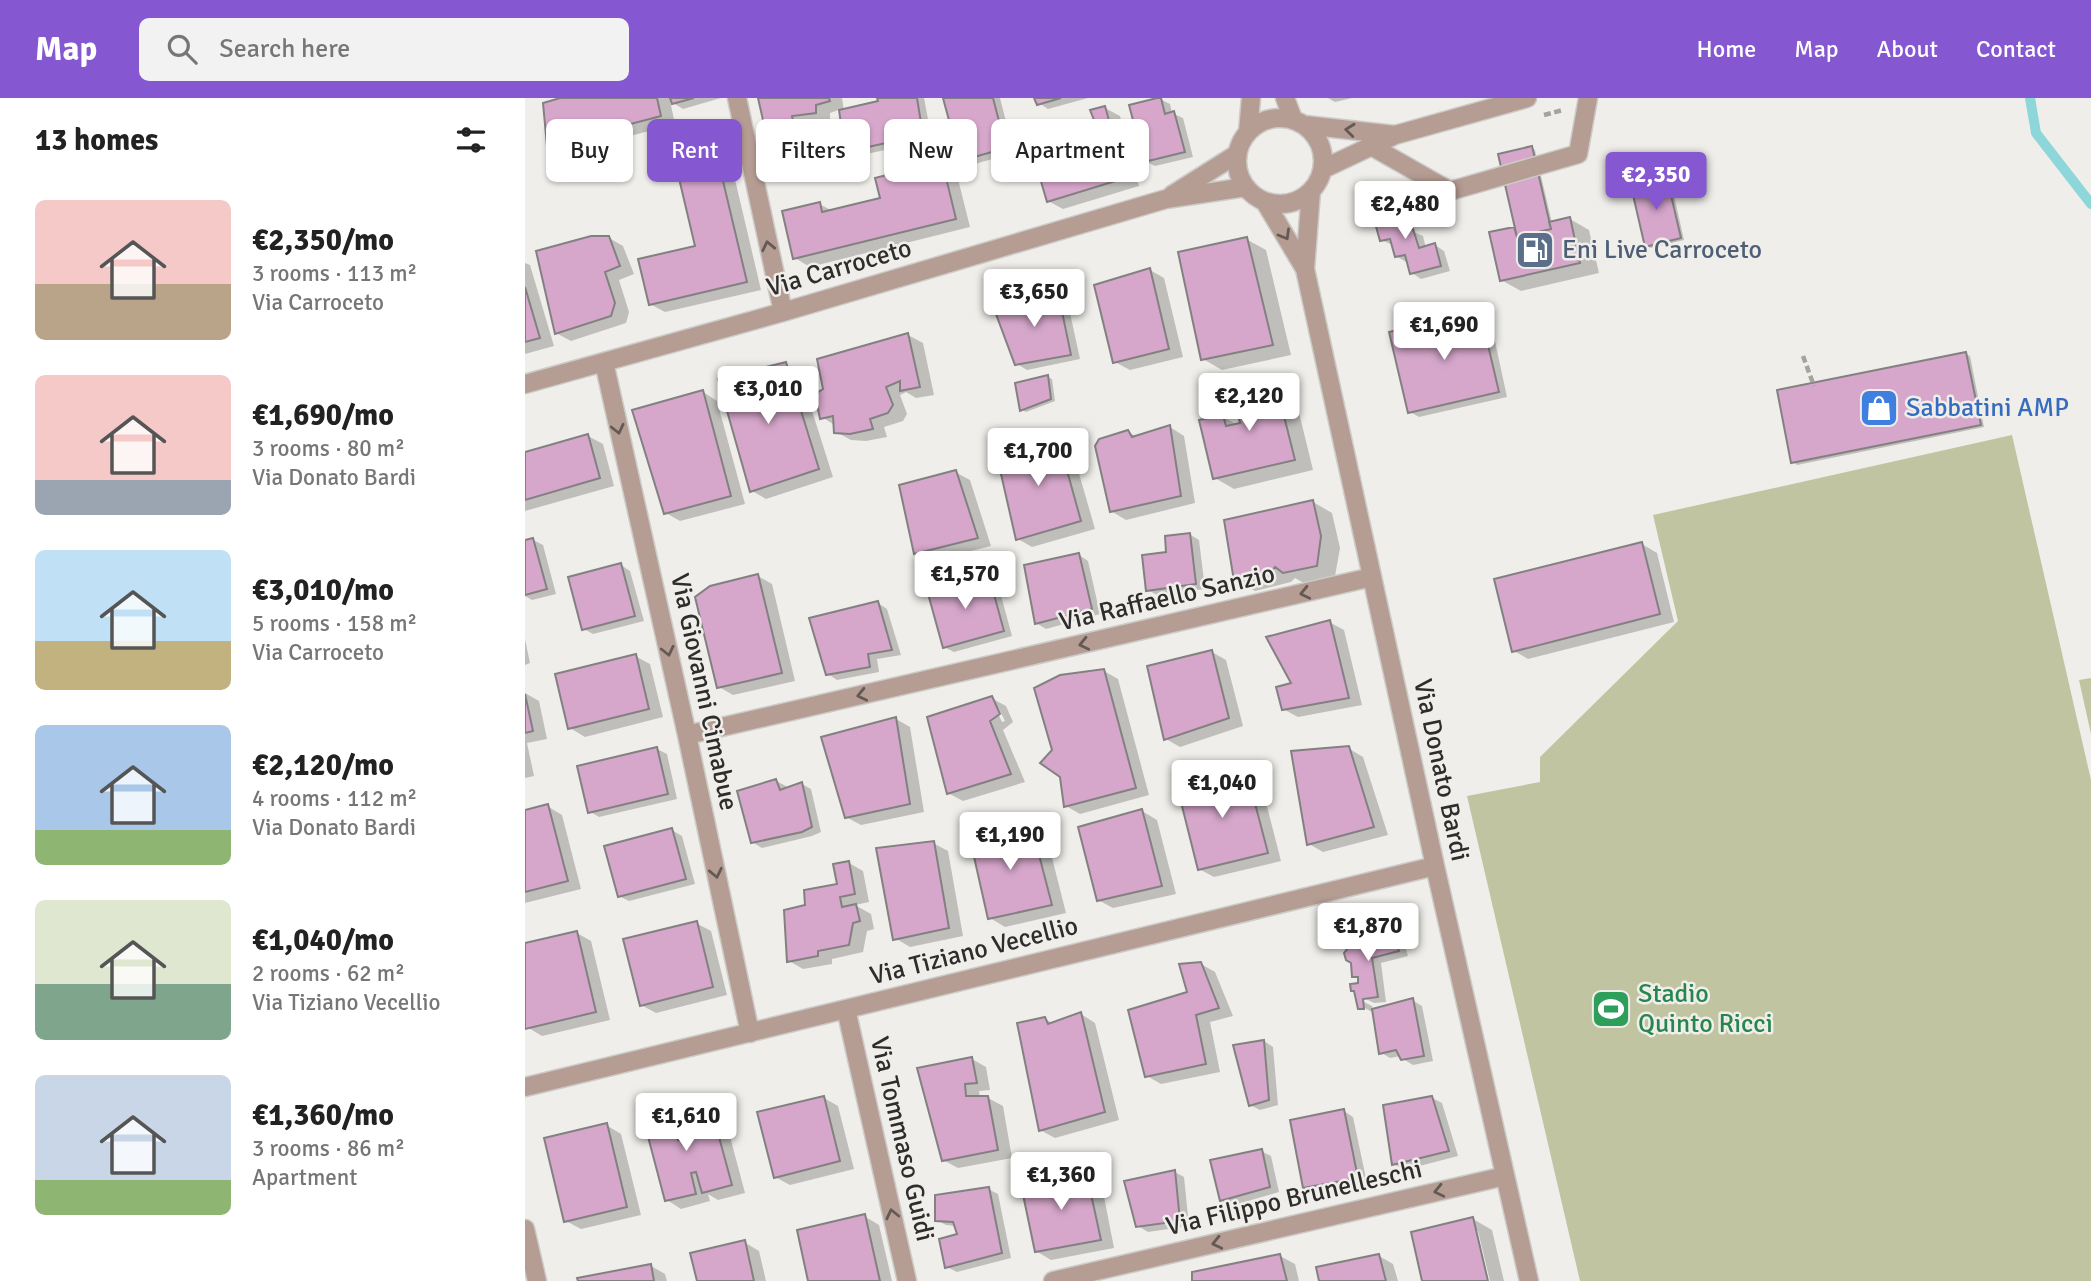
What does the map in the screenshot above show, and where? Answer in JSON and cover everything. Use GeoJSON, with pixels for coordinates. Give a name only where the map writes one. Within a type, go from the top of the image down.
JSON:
{"type":"FeatureCollection","features":[{"type":"Feature","properties":{"kind":"street"},"geometry":{"type":"LineString","coordinates":[[737,98],[782,312]]}},
{"type":"Feature","properties":{"kind":"street"},"geometry":{"type":"LineString","coordinates":[[1251,98],[1248,132],[1237,154],[1237,166],[1246,187],[1255,196],[1265,202],[1277,204],[1289,203],[1311,191],[1319,181],[1323,169],[1320,144],[1314,133],[1299,122],[1285,98]]}},
{"type":"Feature","properties":{"kind":"street"},"geometry":{"type":"LineString","coordinates":[[1323,169],[1395,135],[1527,98]]}},
{"type":"Feature","properties":{"kind":"street"},"geometry":{"type":"LineString","coordinates":[[1371,146],[1450,191],[1578,154],[1588,98]]}},
{"type":"Feature","properties":{"kind":"street"},"geometry":{"type":"LineString","coordinates":[[1248,132],[1257,124],[1281,117],[1299,122],[1395,135]]}},
{"type":"Feature","properties":{"kind":"street","name":"Via Carroceto"},"geometry":{"type":"LineString","coordinates":[[1166,199],[1237,154]]}},
{"type":"Feature","properties":{"kind":"street","name":"Via Carroceto"},"geometry":{"type":"LineString","coordinates":[[525,384],[1166,199],[1246,187]]}},
{"type":"Feature","properties":{"kind":"street","name":"Via Donato Bardi"},"geometry":{"type":"LineString","coordinates":[[1311,191],[1305,269],[1529,1281]]}},
{"type":"Feature","properties":{"kind":"street","name":"Via Donato Bardi"},"geometry":{"type":"LineString","coordinates":[[1265,202],[1305,269]]}},
{"type":"Feature","properties":{"kind":"street","name":"Via Giovanni Cimabue"},"geometry":{"type":"LineString","coordinates":[[604,362],[750,1033]]}},
{"type":"Feature","properties":{"kind":"street","name":"Via Raffaello Sanzio"},"geometry":{"type":"LineString","coordinates":[[687,735],[1372,577]]}},
{"type":"Feature","properties":{"kind":"street","name":"Via Tiziano Vecellio"},"geometry":{"type":"LineString","coordinates":[[525,1087],[1435,866]]}},
{"type":"Feature","properties":{"kind":"street","name":"Via Tommaso Guidi"},"geometry":{"type":"LineString","coordinates":[[846,1009],[907,1281]]}},
{"type":"Feature","properties":{"kind":"street","name":"Via Filippo Brunelleschi"},"geometry":{"type":"LineString","coordinates":[[1053,1281],[1505,1176]]}},
{"type":"Feature","properties":{"kind":"street"},"geometry":{"type":"LineString","coordinates":[[525,1229],[537,1281]]}},
{"type":"Feature","properties":{"kind":"path"},"geometry":{"type":"LineString","coordinates":[[1803,356],[1814,386]]}},
{"type":"Feature","properties":{"kind":"green space","name":"Stadio Quinto Ricci"},"geometry":{"type":"Polygon","coordinates":[[[2012,435],[2091,780],[2091,1281],[1580,1281],[1467,796],[1540,782],[1540,757],[1678,621],[1653,515],[2012,435]]]}},
{"type":"Feature","properties":{"kind":"green space"},"geometry":{"type":"Polygon","coordinates":[[[2091,678],[2091,734],[2079,680],[2091,678]]]}},
{"type":"Feature","properties":{"kind":"building"},"geometry":{"type":"Polygon","coordinates":[[[560,98],[657,98],[661,116],[633,123],[633,119],[546,119],[546,135],[543,103],[560,98]]]}},
{"type":"Feature","properties":{"kind":"building"},"geometry":{"type":"Polygon","coordinates":[[[670,98],[694,98],[672,104],[670,98]]]}},
{"type":"Feature","properties":{"kind":"building"},"geometry":{"type":"Polygon","coordinates":[[[758,98],[829,98],[830,101],[816,105],[816,113],[792,116],[793,119],[763,119],[758,98]]]}},
{"type":"Feature","properties":{"kind":"building"},"geometry":{"type":"Polygon","coordinates":[[[877,98],[917,98],[920,119],[884,119],[884,144],[870,147],[870,119],[840,119],[839,110],[878,101],[877,98]]]}},
{"type":"Feature","properties":{"kind":"building"},"geometry":{"type":"Polygon","coordinates":[[[943,98],[993,98],[998,119],[991,119],[991,152],[977,156],[977,119],[949,119],[943,98]]]}},
{"type":"Feature","properties":{"kind":"building"},"geometry":{"type":"Polygon","coordinates":[[[1034,98],[1061,98],[1037,105],[1034,98]]]}},
{"type":"Feature","properties":{"kind":"building"},"geometry":{"type":"Polygon","coordinates":[[[1161,98],[1165,114],[1174,111],[1185,152],[1149,161],[1149,119],[1133,119],[1129,105],[1161,98]]]}},
{"type":"Feature","properties":{"kind":"building"},"geometry":{"type":"Polygon","coordinates":[[[1105,106],[1109,119],[1094,119],[1090,110],[1105,106]]]}},
{"type":"Feature","properties":{"kind":"building","name":"Eni Live Carroceto"},"geometry":{"type":"Polygon","coordinates":[[[1532,146],[1551,229],[1517,237],[1498,154],[1532,146]]]}},
{"type":"Feature","properties":{"kind":"building"},"geometry":{"type":"Polygon","coordinates":[[[884,176],[884,182],[947,182],[956,219],[793,259],[782,211],[820,202],[822,212],[880,198],[875,178],[884,176]]]}},
{"type":"Feature","properties":{"kind":"building"},"geometry":{"type":"Polygon","coordinates":[[[1667,178],[1681,238],[1645,247],[1631,186],[1667,178]]]}},
{"type":"Feature","properties":{"kind":"building"},"geometry":{"type":"Polygon","coordinates":[[[680,182],[723,182],[747,282],[649,305],[638,259],[695,246],[680,182]]]}},
{"type":"Feature","properties":{"kind":"building"},"geometry":{"type":"Polygon","coordinates":[[[1041,182],[1112,182],[1047,202],[1041,182]]]}},
{"type":"Feature","properties":{"kind":"building"},"geometry":{"type":"Polygon","coordinates":[[[1397,205],[1404,231],[1413,229],[1419,248],[1435,243],[1441,266],[1410,274],[1405,255],[1395,257],[1390,239],[1380,241],[1372,212],[1397,205]]]}},
{"type":"Feature","properties":{"kind":"building","name":"Eni Live Carroceto"},"geometry":{"type":"Polygon","coordinates":[[[1570,217],[1580,263],[1500,281],[1489,232],[1514,227],[1517,237],[1551,229],[1549,222],[1570,217]]]}},
{"type":"Feature","properties":{"kind":"building"},"geometry":{"type":"Polygon","coordinates":[[[591,236],[609,236],[620,266],[605,272],[615,303],[611,316],[555,334],[536,251],[591,236]]]}},
{"type":"Feature","properties":{"kind":"building"},"geometry":{"type":"Polygon","coordinates":[[[1247,237],[1273,345],[1201,360],[1178,252],[1247,237]]]}},
{"type":"Feature","properties":{"kind":"building"},"geometry":{"type":"Polygon","coordinates":[[[1150,268],[1169,349],[1113,363],[1094,285],[1150,268]]]}},
{"type":"Feature","properties":{"kind":"building"},"geometry":{"type":"Polygon","coordinates":[[[525,287],[540,338],[525,342],[525,287]]]}},
{"type":"Feature","properties":{"kind":"building"},"geometry":{"type":"Polygon","coordinates":[[[1058,292],[1071,355],[1015,365],[993,306],[1058,292]]]}},
{"type":"Feature","properties":{"kind":"building"},"geometry":{"type":"Polygon","coordinates":[[[1480,311],[1499,392],[1408,413],[1389,332],[1480,311]]]}},
{"type":"Feature","properties":{"kind":"building"},"geometry":{"type":"Polygon","coordinates":[[[908,333],[920,387],[900,391],[900,381],[886,387],[893,405],[888,413],[870,419],[873,429],[850,434],[834,433],[833,416],[820,419],[815,394],[823,389],[817,359],[908,333]]]}},
{"type":"Feature","properties":{"kind":"building","name":"Sabbatini AMP"},"geometry":{"type":"Polygon","coordinates":[[[1966,352],[1981,425],[1791,463],[1777,390],[1966,352]]]}},
{"type":"Feature","properties":{"kind":"building"},"geometry":{"type":"Polygon","coordinates":[[[786,362],[819,469],[750,492],[718,379],[786,362]]]}},
{"type":"Feature","properties":{"kind":"building"},"geometry":{"type":"Polygon","coordinates":[[[1048,375],[1051,399],[1020,411],[1015,383],[1048,375]]]}},
{"type":"Feature","properties":{"kind":"building"},"geometry":{"type":"Polygon","coordinates":[[[1275,380],[1295,460],[1213,479],[1199,420],[1223,415],[1226,426],[1240,423],[1232,390],[1275,380]]]}},
{"type":"Feature","properties":{"kind":"building"},"geometry":{"type":"Polygon","coordinates":[[[703,390],[731,496],[664,514],[632,410],[703,390]]]}},
{"type":"Feature","properties":{"kind":"building"},"geometry":{"type":"Polygon","coordinates":[[[1170,425],[1181,496],[1110,512],[1095,446],[1099,439],[1128,430],[1132,437],[1170,425]]]}},
{"type":"Feature","properties":{"kind":"building"},"geometry":{"type":"Polygon","coordinates":[[[588,434],[600,478],[525,500],[525,452],[588,434]]]}},
{"type":"Feature","properties":{"kind":"building"},"geometry":{"type":"Polygon","coordinates":[[[1058,438],[1081,521],[1016,540],[996,452],[1058,438]]]}},
{"type":"Feature","properties":{"kind":"building"},"geometry":{"type":"Polygon","coordinates":[[[956,470],[978,538],[914,554],[899,485],[956,470]]]}},
{"type":"Feature","properties":{"kind":"building"},"geometry":{"type":"Polygon","coordinates":[[[1313,500],[1321,536],[1317,566],[1283,573],[1275,567],[1271,572],[1234,581],[1224,520],[1313,500]]]}},
{"type":"Feature","properties":{"kind":"building"},"geometry":{"type":"Polygon","coordinates":[[[1190,533],[1196,584],[1146,591],[1142,555],[1166,552],[1165,536],[1190,533]]]}},
{"type":"Feature","properties":{"kind":"building"},"geometry":{"type":"Polygon","coordinates":[[[533,538],[547,589],[525,595],[525,540],[533,538]]]}},
{"type":"Feature","properties":{"kind":"building"},"geometry":{"type":"Polygon","coordinates":[[[1642,542],[1660,614],[1512,652],[1494,579],[1642,542]]]}},
{"type":"Feature","properties":{"kind":"building"},"geometry":{"type":"Polygon","coordinates":[[[1079,553],[1092,609],[1035,624],[1024,565],[1079,553]]]}},
{"type":"Feature","properties":{"kind":"building"},"geometry":{"type":"Polygon","coordinates":[[[621,563],[635,616],[582,630],[568,577],[621,563]]]}},
{"type":"Feature","properties":{"kind":"building"},"geometry":{"type":"Polygon","coordinates":[[[758,574],[782,673],[717,688],[695,597],[710,586],[758,574]]]}},
{"type":"Feature","properties":{"kind":"building"},"geometry":{"type":"Polygon","coordinates":[[[989,576],[1004,631],[943,648],[927,590],[989,576]]]}},
{"type":"Feature","properties":{"kind":"building"},"geometry":{"type":"Polygon","coordinates":[[[878,601],[892,650],[868,654],[870,667],[826,675],[809,618],[878,601]]]}},
{"type":"Feature","properties":{"kind":"building"},"geometry":{"type":"Polygon","coordinates":[[[1330,620],[1349,698],[1282,710],[1276,687],[1291,683],[1266,637],[1330,620]]]}},
{"type":"Feature","properties":{"kind":"building"},"geometry":{"type":"Polygon","coordinates":[[[1212,650],[1229,718],[1164,740],[1147,666],[1212,650]]]}},
{"type":"Feature","properties":{"kind":"building"},"geometry":{"type":"Polygon","coordinates":[[[636,654],[649,709],[568,729],[555,674],[636,654]]]}},
{"type":"Feature","properties":{"kind":"building"},"geometry":{"type":"Polygon","coordinates":[[[1104,669],[1136,788],[1064,807],[1060,777],[1040,763],[1052,750],[1034,688],[1060,675],[1104,669]]]}},
{"type":"Feature","properties":{"kind":"building"},"geometry":{"type":"Polygon","coordinates":[[[525,694],[533,731],[525,733],[525,694]]]}},
{"type":"Feature","properties":{"kind":"building"},"geometry":{"type":"Polygon","coordinates":[[[992,696],[1000,714],[990,721],[1011,774],[947,794],[927,717],[992,696]]]}},
{"type":"Feature","properties":{"kind":"building"},"geometry":{"type":"Polygon","coordinates":[[[896,717],[910,804],[845,818],[821,737],[896,717]]]}},
{"type":"Feature","properties":{"kind":"building"},"geometry":{"type":"Polygon","coordinates":[[[1349,746],[1374,827],[1307,845],[1291,751],[1349,746]]]}},
{"type":"Feature","properties":{"kind":"building"},"geometry":{"type":"Polygon","coordinates":[[[657,747],[668,794],[588,813],[577,766],[657,747]]]}},
{"type":"Feature","properties":{"kind":"building"},"geometry":{"type":"Polygon","coordinates":[[[1246,769],[1268,853],[1198,870],[1177,786],[1246,769]]]}},
{"type":"Feature","properties":{"kind":"building"},"geometry":{"type":"Polygon","coordinates":[[[776,779],[780,790],[802,782],[812,827],[802,832],[751,843],[737,791],[776,779]]]}},
{"type":"Feature","properties":{"kind":"building"},"geometry":{"type":"Polygon","coordinates":[[[548,804],[568,881],[525,892],[525,810],[548,804]]]}},
{"type":"Feature","properties":{"kind":"building"},"geometry":{"type":"Polygon","coordinates":[[[1142,809],[1162,886],[1097,901],[1078,827],[1142,809]]]}},
{"type":"Feature","properties":{"kind":"building"},"geometry":{"type":"Polygon","coordinates":[[[1031,824],[1052,905],[988,919],[970,839],[1031,824]]]}},
{"type":"Feature","properties":{"kind":"building"},"geometry":{"type":"Polygon","coordinates":[[[672,828],[686,879],[618,897],[604,846],[672,828]]]}},
{"type":"Feature","properties":{"kind":"building"},"geometry":{"type":"Polygon","coordinates":[[[934,841],[949,928],[893,940],[876,848],[934,841]]]}},
{"type":"Feature","properties":{"kind":"building"},"geometry":{"type":"Polygon","coordinates":[[[849,861],[855,894],[840,897],[842,907],[856,904],[860,921],[853,923],[849,945],[818,951],[818,956],[787,962],[784,910],[805,905],[804,890],[837,884],[833,864],[849,861]]]}},
{"type":"Feature","properties":{"kind":"building"},"geometry":{"type":"Polygon","coordinates":[[[697,921],[713,987],[640,1006],[623,939],[697,921]]]}},
{"type":"Feature","properties":{"kind":"building"},"geometry":{"type":"Polygon","coordinates":[[[577,931],[596,1012],[525,1029],[525,943],[577,931]]]}},
{"type":"Feature","properties":{"kind":"building"},"geometry":{"type":"Polygon","coordinates":[[[1393,932],[1399,951],[1372,958],[1378,997],[1363,999],[1364,1009],[1358,1009],[1350,984],[1358,983],[1358,977],[1352,977],[1351,963],[1346,960],[1344,953],[1348,948],[1347,942],[1393,932]]]}},
{"type":"Feature","properties":{"kind":"building"},"geometry":{"type":"Polygon","coordinates":[[[1201,962],[1219,1008],[1196,1015],[1206,1064],[1145,1077],[1128,1010],[1187,992],[1179,964],[1201,962]]]}},
{"type":"Feature","properties":{"kind":"building"},"geometry":{"type":"Polygon","coordinates":[[[1413,998],[1424,1056],[1401,1060],[1396,1050],[1379,1054],[1372,1009],[1413,998]]]}},
{"type":"Feature","properties":{"kind":"building"},"geometry":{"type":"Polygon","coordinates":[[[1081,1012],[1105,1112],[1039,1131],[1017,1023],[1045,1017],[1048,1024],[1081,1012]]]}},
{"type":"Feature","properties":{"kind":"building"},"geometry":{"type":"Polygon","coordinates":[[[1264,1040],[1269,1100],[1249,1106],[1233,1045],[1264,1040]]]}},
{"type":"Feature","properties":{"kind":"building"},"geometry":{"type":"Polygon","coordinates":[[[972,1057],[977,1083],[965,1084],[966,1096],[988,1096],[998,1150],[942,1161],[917,1068],[972,1057]]]}},
{"type":"Feature","properties":{"kind":"building"},"geometry":{"type":"Polygon","coordinates":[[[824,1096],[840,1161],[774,1178],[757,1112],[824,1096]]]}},
{"type":"Feature","properties":{"kind":"building"},"geometry":{"type":"Polygon","coordinates":[[[1432,1096],[1449,1151],[1392,1165],[1383,1105],[1432,1096]]]}},
{"type":"Feature","properties":{"kind":"building"},"geometry":{"type":"Polygon","coordinates":[[[709,1100],[732,1185],[702,1193],[696,1172],[691,1173],[696,1194],[665,1201],[641,1110],[668,1103],[678,1140],[702,1134],[694,1104],[709,1100]]]}},
{"type":"Feature","properties":{"kind":"building"},"geometry":{"type":"Polygon","coordinates":[[[1344,1109],[1358,1178],[1303,1188],[1290,1120],[1344,1109]]]}},
{"type":"Feature","properties":{"kind":"building"},"geometry":{"type":"Polygon","coordinates":[[[607,1123],[627,1207],[564,1222],[544,1138],[607,1123]]]}},
{"type":"Feature","properties":{"kind":"building"},"geometry":{"type":"Polygon","coordinates":[[[1262,1149],[1270,1187],[1220,1201],[1210,1160],[1262,1149]]]}},
{"type":"Feature","properties":{"kind":"building"},"geometry":{"type":"Polygon","coordinates":[[[1175,1170],[1180,1221],[1136,1227],[1124,1181],[1175,1170]]]}},
{"type":"Feature","properties":{"kind":"building"},"geometry":{"type":"Polygon","coordinates":[[[1086,1171],[1101,1240],[1035,1252],[1021,1185],[1086,1171]]]}},
{"type":"Feature","properties":{"kind":"building"},"geometry":{"type":"Polygon","coordinates":[[[989,1187],[1002,1253],[945,1268],[939,1239],[957,1234],[953,1222],[935,1221],[935,1195],[989,1187]]]}},
{"type":"Feature","properties":{"kind":"building"},"geometry":{"type":"Polygon","coordinates":[[[865,1214],[880,1281],[808,1281],[797,1230],[865,1214]]]}},
{"type":"Feature","properties":{"kind":"building"},"geometry":{"type":"Polygon","coordinates":[[[1473,1217],[1488,1281],[1422,1281],[1411,1232],[1473,1217]]]}},
{"type":"Feature","properties":{"kind":"building"},"geometry":{"type":"Polygon","coordinates":[[[745,1240],[754,1281],[697,1281],[690,1253],[745,1240]]]}},
{"type":"Feature","properties":{"kind":"building"},"geometry":{"type":"Polygon","coordinates":[[[1280,1254],[1287,1281],[1192,1281],[1192,1272],[1280,1254]]]}},
{"type":"Feature","properties":{"kind":"building"},"geometry":{"type":"Polygon","coordinates":[[[1379,1254],[1386,1281],[1319,1281],[1316,1267],[1379,1254]]]}},
{"type":"Feature","properties":{"kind":"building"},"geometry":{"type":"Polygon","coordinates":[[[651,1264],[654,1281],[578,1281],[577,1278],[651,1264]]]}},
{"type":"Feature","properties":{"kind":"waterway"},"geometry":{"type":"LineString","coordinates":[[2030,98],[2036,133],[2091,204]]}},
{"type":"Feature","properties":{"kind":"place","name":"Eni Live Carroceto"},"geometry":{"type":"Point","coordinates":[1535,250]}},
{"type":"Feature","properties":{"kind":"place","name":"Sabbatini AMP"},"geometry":{"type":"Point","coordinates":[1879,408]}},
{"type":"Feature","properties":{"kind":"place","name":"Stadio Quinto Ricci"},"geometry":{"type":"Point","coordinates":[1611,1009]}}]}
